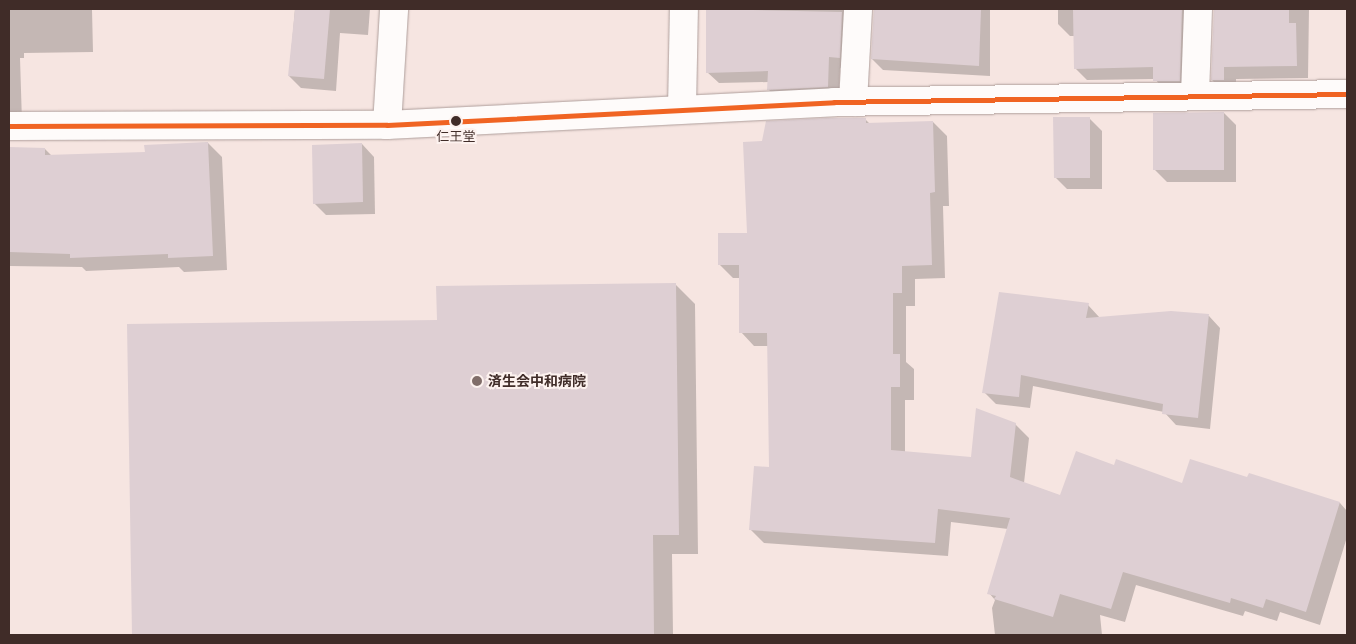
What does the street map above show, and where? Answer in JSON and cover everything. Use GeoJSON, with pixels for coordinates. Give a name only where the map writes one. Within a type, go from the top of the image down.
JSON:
{"type":"FeatureCollection","features":[{"type":"Feature","properties":{"kind":"street"},"geometry":{"type":"LineString","coordinates":[[387,125],[394,9]]}},
{"type":"Feature","properties":{"kind":"street"},"geometry":{"type":"LineString","coordinates":[[682,109],[684,9]]}},
{"type":"Feature","properties":{"kind":"street"},"geometry":{"type":"LineString","coordinates":[[853,102],[858,9]]}},
{"type":"Feature","properties":{"kind":"street"},"geometry":{"type":"LineString","coordinates":[[1195,95],[1198,9]]}},
{"type":"Feature","properties":{"kind":"street"},"geometry":{"type":"LineString","coordinates":[[9,126],[387,125],[853,102],[1347,94]]}},
{"type":"Feature","properties":{"kind":"building"},"geometry":{"type":"Polygon","coordinates":[[[295,9],[330,9],[324,79],[288,76],[295,9]]]}},
{"type":"Feature","properties":{"kind":"building"},"geometry":{"type":"Polygon","coordinates":[[[706,9],[842,12],[840,58],[829,57],[828,87],[767,90],[768,71],[706,73],[706,9]]]}},
{"type":"Feature","properties":{"kind":"building"},"geometry":{"type":"Polygon","coordinates":[[[874,9],[981,9],[979,66],[871,59],[874,9]]]}},
{"type":"Feature","properties":{"kind":"building"},"geometry":{"type":"Polygon","coordinates":[[[1073,9],[1182,9],[1180,81],[1153,81],[1153,67],[1074,69],[1073,9]]]}},
{"type":"Feature","properties":{"kind":"building"},"geometry":{"type":"Polygon","coordinates":[[[1214,9],[1289,9],[1289,23],[1296,23],[1297,66],[1224,67],[1224,80],[1211,80],[1214,9]]]}},
{"type":"Feature","properties":{"kind":"building"},"geometry":{"type":"Polygon","coordinates":[[[1224,112],[1224,170],[1153,170],[1153,113],[1224,112]]]}},
{"type":"Feature","properties":{"kind":"building"},"geometry":{"type":"Polygon","coordinates":[[[1053,117],[1090,117],[1090,178],[1054,178],[1053,117]]]}},
{"type":"Feature","properties":{"kind":"building"},"geometry":{"type":"Polygon","coordinates":[[[866,118],[866,123],[933,121],[935,192],[930,193],[932,265],[902,266],[902,293],[893,293],[893,354],[900,354],[900,387],[891,387],[891,450],[971,457],[976,408],[1016,423],[1010,477],[1060,495],[1076,451],[1114,465],[1116,459],[1182,483],[1190,459],[1247,477],[1249,473],[1340,502],[1306,612],[1266,599],[1263,608],[1231,598],[1230,603],[1123,572],[1111,609],[1060,594],[1053,617],[994,599],[996,596],[987,594],[1010,518],[938,509],[935,543],[749,530],[754,466],[769,467],[767,333],[739,333],[739,265],[718,265],[718,233],[747,233],[743,142],[762,141],[766,121],[866,118]]]}},
{"type":"Feature","properties":{"kind":"building"},"geometry":{"type":"Polygon","coordinates":[[[208,142],[213,256],[168,258],[168,254],[70,258],[70,254],[9,252],[9,147],[45,148],[45,155],[145,152],[144,145],[208,142]]]}},
{"type":"Feature","properties":{"kind":"building"},"geometry":{"type":"Polygon","coordinates":[[[362,143],[363,202],[313,204],[312,145],[362,143]]]}},
{"type":"Feature","properties":{"kind":"building","name":"済生会中和病院"},"geometry":{"type":"Polygon","coordinates":[[[676,283],[679,535],[653,535],[654,635],[132,635],[127,324],[437,320],[436,286],[676,283]]]}},
{"type":"Feature","properties":{"kind":"building"},"geometry":{"type":"Polygon","coordinates":[[[999,292],[1089,303],[1086,318],[1171,311],[1209,314],[1198,418],[1162,414],[1163,404],[1021,375],[1019,397],[982,393],[999,292]]]}},
{"type":"Feature","properties":{"kind":"transit line"},"geometry":{"type":"LineString","coordinates":[[9,126],[387,125],[834,102],[1347,94]]}},
{"type":"Feature","properties":{"kind":"place","name":"仁王堂"},"geometry":{"type":"Point","coordinates":[456,121]}},
{"type":"Feature","properties":{"kind":"place","name":"済生会中和病院"},"geometry":{"type":"Point","coordinates":[477,381]}}]}
